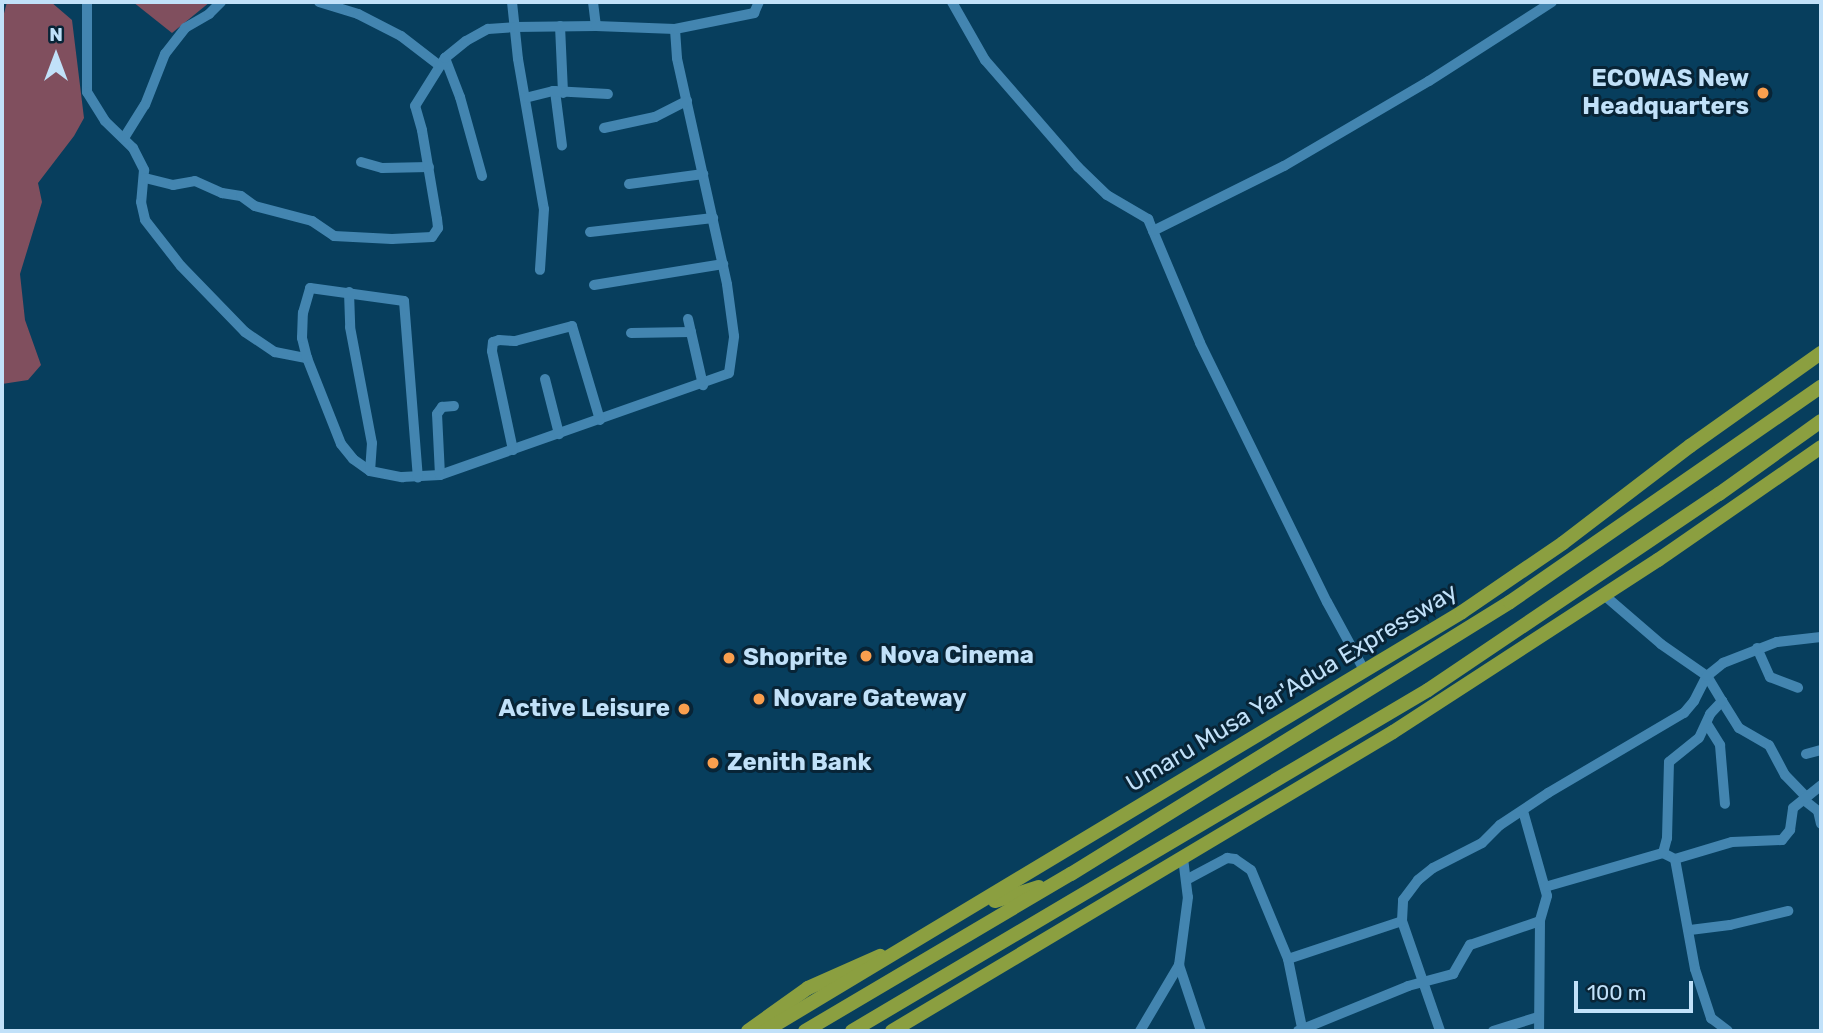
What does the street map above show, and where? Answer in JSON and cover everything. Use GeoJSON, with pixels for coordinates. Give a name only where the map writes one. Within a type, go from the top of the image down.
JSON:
{"type":"FeatureCollection","features":[{"type":"Feature","properties":{"kind":"highway","name":"Umaru Musa Yar'Adua Expressway"},"geometry":{"type":"LineString","coordinates":[[765,1031],[1462,612],[1563,543],[1690,446],[1821,353]]}},
{"type":"Feature","properties":{"kind":"highway","name":"Umaru Musa Yar'Adua Expressway"},"geometry":{"type":"LineString","coordinates":[[806,1031],[1060,881],[1510,602],[1821,387]]}},
{"type":"Feature","properties":{"kind":"highway"},"geometry":{"type":"LineString","coordinates":[[852,1031],[1428,690],[1719,494],[1821,421]]}},
{"type":"Feature","properties":{"kind":"highway"},"geometry":{"type":"LineString","coordinates":[[892,1031],[1394,732],[1604,595],[1821,447]]}},
{"type":"Feature","properties":{"kind":"highway"},"geometry":{"type":"LineString","coordinates":[[1180,807],[1243,743]]}},
{"type":"Feature","properties":{"kind":"highway"},"geometry":{"type":"LineString","coordinates":[[1181,835],[1280,800]]}},
{"type":"Feature","properties":{"kind":"highway"},"geometry":{"type":"LineString","coordinates":[[973,908],[1060,881]]}},
{"type":"Feature","properties":{"kind":"highway"},"geometry":{"type":"LineString","coordinates":[[1007,963],[1074,898]]}},
{"type":"Feature","properties":{"kind":"highway"},"geometry":{"type":"LineString","coordinates":[[748,1031],[779,1006],[835,974],[875,957],[899,952]]}},
{"type":"Feature","properties":{"kind":"street"},"geometry":{"type":"LineString","coordinates":[[87,2],[87,92],[105,121],[124,138],[140,160],[145,178],[142,202],[145,220],[181,266],[245,332],[275,352],[307,358]]}},
{"type":"Feature","properties":{"kind":"street"},"geometry":{"type":"LineString","coordinates":[[124,138],[145,105],[165,54],[185,28],[209,14],[221,2]]}},
{"type":"Feature","properties":{"kind":"street"},"geometry":{"type":"LineString","coordinates":[[319,2],[358,15],[401,36],[442,62],[460,97],[482,176]]}},
{"type":"Feature","properties":{"kind":"street"},"geometry":{"type":"LineString","coordinates":[[512,2],[544,209],[540,270]]}},
{"type":"Feature","properties":{"kind":"street"},"geometry":{"type":"LineString","coordinates":[[593,2],[596,26]]}},
{"type":"Feature","properties":{"kind":"street"},"geometry":{"type":"LineString","coordinates":[[145,178],[173,185],[195,181],[222,193],[240,196],[255,206],[312,221],[334,236],[424,238],[435,235],[438,228],[429,166],[415,106],[442,62],[466,41],[488,29],[515,27],[676,29],[754,13],[759,2]]}},
{"type":"Feature","properties":{"kind":"street"},"geometry":{"type":"LineString","coordinates":[[952,2],[985,60],[1032,116],[1107,195],[1148,219],[1200,344],[1327,602],[1364,670]]}},
{"type":"Feature","properties":{"kind":"street"},"geometry":{"type":"LineString","coordinates":[[1153,231],[1284,166],[1429,80],[1552,2]]}},
{"type":"Feature","properties":{"kind":"street"},"geometry":{"type":"LineString","coordinates":[[559,26],[562,146]]}},
{"type":"Feature","properties":{"kind":"street"},"geometry":{"type":"LineString","coordinates":[[418,477],[407,305],[404,301],[310,288],[303,313],[302,338],[307,358],[341,444],[353,459],[370,471],[418,477],[440,475],[703,385],[729,373],[734,336],[723,264],[677,58],[676,29]]}},
{"type":"Feature","properties":{"kind":"street"},"geometry":{"type":"LineString","coordinates":[[525,98],[559,92],[608,94]]}},
{"type":"Feature","properties":{"kind":"street"},"geometry":{"type":"LineString","coordinates":[[604,128],[655,117],[687,101]]}},
{"type":"Feature","properties":{"kind":"street"},"geometry":{"type":"LineString","coordinates":[[361,162],[382,169],[429,166]]}},
{"type":"Feature","properties":{"kind":"street"},"geometry":{"type":"LineString","coordinates":[[629,184],[703,174]]}},
{"type":"Feature","properties":{"kind":"street"},"geometry":{"type":"LineString","coordinates":[[590,232],[713,218]]}},
{"type":"Feature","properties":{"kind":"street"},"geometry":{"type":"LineString","coordinates":[[594,285],[723,264]]}},
{"type":"Feature","properties":{"kind":"street"},"geometry":{"type":"LineString","coordinates":[[349,292],[350,327],[372,443],[370,471]]}},
{"type":"Feature","properties":{"kind":"street"},"geometry":{"type":"LineString","coordinates":[[688,319],[703,385]]}},
{"type":"Feature","properties":{"kind":"street"},"geometry":{"type":"LineString","coordinates":[[513,450],[492,351],[494,342],[499,340],[515,341],[572,326],[600,420]]}},
{"type":"Feature","properties":{"kind":"street"},"geometry":{"type":"LineString","coordinates":[[631,333],[691,332]]}},
{"type":"Feature","properties":{"kind":"street"},"geometry":{"type":"LineString","coordinates":[[545,379],[559,434]]}},
{"type":"Feature","properties":{"kind":"street"},"geometry":{"type":"LineString","coordinates":[[440,475],[437,414],[442,407],[454,406]]}},
{"type":"Feature","properties":{"kind":"street"},"geometry":{"type":"LineString","coordinates":[[1604,595],[1661,644],[1707,676],[1740,728],[1769,745],[1785,775],[1818,811],[1821,824]]}},
{"type":"Feature","properties":{"kind":"street"},"geometry":{"type":"LineString","coordinates":[[1440,1031],[1402,921],[1403,900],[1418,880],[1433,868],[1482,843],[1500,825],[1548,793],[1684,713],[1694,701],[1707,676],[1723,663],[1777,642],[1821,637]]}},
{"type":"Feature","properties":{"kind":"street"},"geometry":{"type":"LineString","coordinates":[[1757,648],[1770,677],[1798,688]]}},
{"type":"Feature","properties":{"kind":"street"},"geometry":{"type":"LineString","coordinates":[[1663,853],[1667,838],[1669,762],[1699,738],[1710,714],[1722,701]]}},
{"type":"Feature","properties":{"kind":"street"},"geometry":{"type":"LineString","coordinates":[[1707,724],[1720,745],[1725,804]]}},
{"type":"Feature","properties":{"kind":"street"},"geometry":{"type":"LineString","coordinates":[[1806,754],[1821,750]]}},
{"type":"Feature","properties":{"kind":"street"},"geometry":{"type":"LineString","coordinates":[[1545,887],[1663,853],[1675,859],[1732,842],[1782,839],[1790,830],[1793,808],[1798,801],[1805,799],[1821,785]]}},
{"type":"Feature","properties":{"kind":"street"},"geometry":{"type":"LineString","coordinates":[[1523,811],[1547,901],[1541,921],[1539,1031]]}},
{"type":"Feature","properties":{"kind":"street"},"geometry":{"type":"LineString","coordinates":[[1144,1029],[1179,965],[1188,897],[1183,858]]}},
{"type":"Feature","properties":{"kind":"street"},"geometry":{"type":"LineString","coordinates":[[1186,880],[1227,858],[1243,863],[1251,870],[1287,959],[1300,1030],[1320,1027],[1408,986],[1453,974],[1470,945],[1541,921]]}},
{"type":"Feature","properties":{"kind":"street"},"geometry":{"type":"LineString","coordinates":[[1675,859],[1690,930],[1695,970],[1711,1018],[1728,1031]]}},
{"type":"Feature","properties":{"kind":"street"},"geometry":{"type":"LineString","coordinates":[[1690,930],[1730,925],[1788,911]]}},
{"type":"Feature","properties":{"kind":"street"},"geometry":{"type":"LineString","coordinates":[[1287,959],[1402,921]]}},
{"type":"Feature","properties":{"kind":"street"},"geometry":{"type":"LineString","coordinates":[[1179,965],[1202,1031]]}},
{"type":"Feature","properties":{"kind":"street"},"geometry":{"type":"LineString","coordinates":[[1493,1031],[1538,1017]]}},
{"type":"Feature","properties":{"kind":"shaded area"},"geometry":{"type":"Polygon","coordinates":[[[7,2],[51,2],[72,20],[84,118],[74,136],[38,183],[42,202],[20,274],[25,320],[41,365],[28,380],[2,384],[2,21],[7,2]]]}},
{"type":"Feature","properties":{"kind":"shaded area"},"geometry":{"type":"Polygon","coordinates":[[[133,2],[210,2],[172,33],[133,2]]]}},
{"type":"Feature","properties":{"kind":"place","name":"ECOWAS New Headquarters"},"geometry":{"type":"Point","coordinates":[1763,93]}},
{"type":"Feature","properties":{"kind":"place","name":"Nova Cinema"},"geometry":{"type":"Point","coordinates":[866,656]}},
{"type":"Feature","properties":{"kind":"place","name":"Shoprite"},"geometry":{"type":"Point","coordinates":[729,658]}},
{"type":"Feature","properties":{"kind":"place","name":"Novare Gateway"},"geometry":{"type":"Point","coordinates":[759,699]}},
{"type":"Feature","properties":{"kind":"place","name":"Active Leisure"},"geometry":{"type":"Point","coordinates":[684,709]}},
{"type":"Feature","properties":{"kind":"place","name":"Zenith Bank"},"geometry":{"type":"Point","coordinates":[713,763]}}]}
